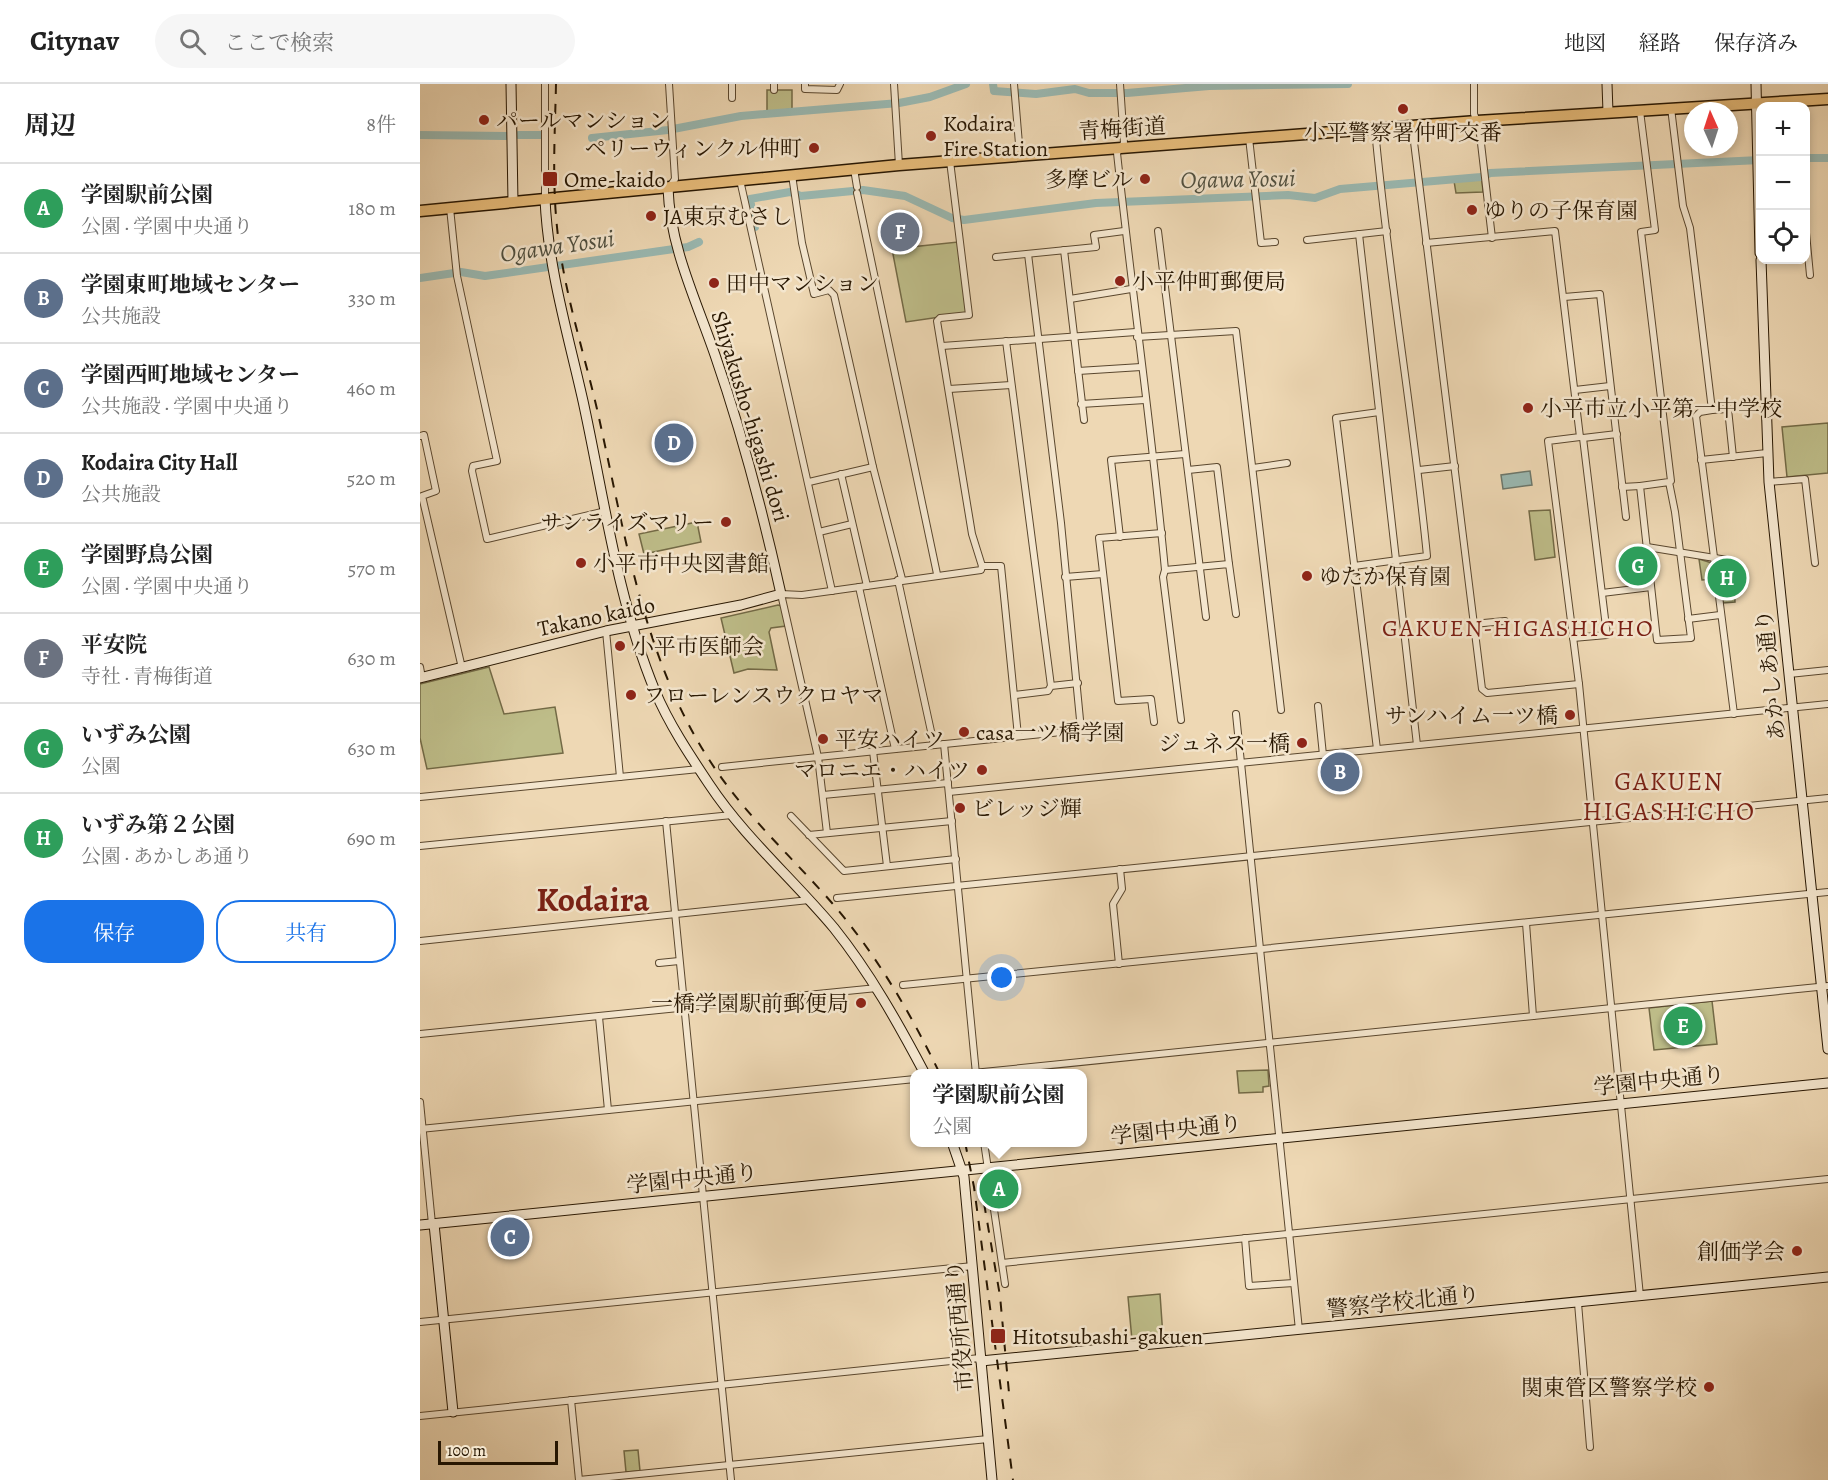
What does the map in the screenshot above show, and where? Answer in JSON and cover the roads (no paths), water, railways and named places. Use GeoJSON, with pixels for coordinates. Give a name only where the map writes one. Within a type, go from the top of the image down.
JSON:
{"type":"FeatureCollection","features":[{"type":"Feature","properties":{"kind":"main road","name":"青梅街道"},"geometry":{"type":"LineString","coordinates":[[1785,102],[1828,99]]}},
{"type":"Feature","properties":{"kind":"main road","name":"青梅街道"},"geometry":{"type":"LineString","coordinates":[[420,211],[899,165],[1477,121],[1756,104]]}},
{"type":"Feature","properties":{"kind":"street"},"geometry":{"type":"LineString","coordinates":[[511,84],[513,202]]}},
{"type":"Feature","properties":{"kind":"street"},"geometry":{"type":"LineString","coordinates":[[545,84],[544,199],[553,267],[633,626],[655,691],[699,769],[732,814],[834,929],[877,988],[922,1069]]}},
{"type":"Feature","properties":{"kind":"street"},"geometry":{"type":"LineString","coordinates":[[668,188],[675,179],[674,128],[669,84]]}},
{"type":"Feature","properties":{"kind":"street"},"geometry":{"type":"LineString","coordinates":[[732,84],[732,98]]}},
{"type":"Feature","properties":{"kind":"street"},"geometry":{"type":"LineString","coordinates":[[805,84],[805,89],[837,90],[840,84]]}},
{"type":"Feature","properties":{"kind":"street"},"geometry":{"type":"LineString","coordinates":[[894,84],[899,165]]}},
{"type":"Feature","properties":{"kind":"street"},"geometry":{"type":"LineString","coordinates":[[1474,84],[1474,114],[1485,171],[1492,238]]}},
{"type":"Feature","properties":{"kind":"street"},"geometry":{"type":"LineString","coordinates":[[1607,84],[1608,112]]}},
{"type":"Feature","properties":{"kind":"street"},"geometry":{"type":"LineString","coordinates":[[1756,84],[1757,102]]}},
{"type":"Feature","properties":{"kind":"street"},"geometry":{"type":"LineString","coordinates":[[1015,89],[1020,156]]}},
{"type":"Feature","properties":{"kind":"street"},"geometry":{"type":"LineString","coordinates":[[1120,90],[1124,143],[1117,153],[1124,231],[1162,533],[1165,570],[1163,578],[1181,720]]}},
{"type":"Feature","properties":{"kind":"street"},"geometry":{"type":"LineString","coordinates":[[1671,108],[1683,206],[1690,228],[1712,410]]}},
{"type":"Feature","properties":{"kind":"street"},"geometry":{"type":"LineString","coordinates":[[1640,110],[1655,230],[1641,232],[1671,481],[1669,482],[1690,638],[1657,640],[1640,486]]}},
{"type":"Feature","properties":{"kind":"street"},"geometry":{"type":"LineString","coordinates":[[1412,126],[1482,688],[1487,693],[1580,684]]}},
{"type":"Feature","properties":{"kind":"street"},"geometry":{"type":"LineString","coordinates":[[1354,566],[1427,556],[1419,470],[1375,129]]}},
{"type":"Feature","properties":{"kind":"street"},"geometry":{"type":"LineString","coordinates":[[1249,138],[1261,243],[1275,242]]}},
{"type":"Feature","properties":{"kind":"street"},"geometry":{"type":"LineString","coordinates":[[950,162],[969,315],[938,321],[972,534],[982,566]]}},
{"type":"Feature","properties":{"kind":"street"},"geometry":{"type":"LineString","coordinates":[[854,169],[937,574]]}},
{"type":"Feature","properties":{"kind":"street"},"geometry":{"type":"LineString","coordinates":[[792,175],[793,193],[814,294],[829,290],[834,295],[900,580],[934,745]]}},
{"type":"Feature","properties":{"kind":"street"},"geometry":{"type":"LineString","coordinates":[[740,180],[832,591]]}},
{"type":"Feature","properties":{"kind":"street","name":"Shiyakusho-higashi dori"},"geometry":{"type":"LineString","coordinates":[[668,188],[677,248],[715,356],[760,500],[780,594]]}},
{"type":"Feature","properties":{"kind":"street"},"geometry":{"type":"LineString","coordinates":[[450,208],[457,276],[497,461],[473,466],[472,471],[487,539],[606,511]]}},
{"type":"Feature","properties":{"kind":"street"},"geometry":{"type":"LineString","coordinates":[[996,257],[1096,247],[1094,235],[1124,231]]}},
{"type":"Feature","properties":{"kind":"street"},"geometry":{"type":"LineString","coordinates":[[1158,231],[1206,617]]}},
{"type":"Feature","properties":{"kind":"street"},"geometry":{"type":"LineString","coordinates":[[1307,240],[1387,231]]}},
{"type":"Feature","properties":{"kind":"street"},"geometry":{"type":"LineString","coordinates":[[1426,243],[1555,231],[1607,634],[1573,638]]}},
{"type":"Feature","properties":{"kind":"street"},"geometry":{"type":"LineString","coordinates":[[1359,234],[1417,745]]}},
{"type":"Feature","properties":{"kind":"street"},"geometry":{"type":"LineString","coordinates":[[1064,250],[1084,420]]}},
{"type":"Feature","properties":{"kind":"street"},"geometry":{"type":"LineString","coordinates":[[722,767],[1081,730],[1078,683],[1040,339],[1028,254]]}},
{"type":"Feature","properties":{"kind":"street","name":"あかしあ通り"},"geometry":{"type":"LineString","coordinates":[[1761,264],[1769,482],[1825,987],[1828,1049]]}},
{"type":"Feature","properties":{"kind":"street"},"geometry":{"type":"LineString","coordinates":[[1809,264],[1810,275]]}},
{"type":"Feature","properties":{"kind":"street"},"geometry":{"type":"LineString","coordinates":[[1070,299],[1131,289]]}},
{"type":"Feature","properties":{"kind":"street"},"geometry":{"type":"LineString","coordinates":[[1564,297],[1600,294],[1626,517]]}},
{"type":"Feature","properties":{"kind":"street"},"geometry":{"type":"LineString","coordinates":[[942,346],[1074,336],[1170,335],[1236,331],[1281,710]]}},
{"type":"Feature","properties":{"kind":"street"},"geometry":{"type":"LineString","coordinates":[[1006,341],[1051,686],[1048,691],[1015,695]]}},
{"type":"Feature","properties":{"kind":"street"},"geometry":{"type":"LineString","coordinates":[[1078,371],[1141,368]]}},
{"type":"Feature","properties":{"kind":"street"},"geometry":{"type":"LineString","coordinates":[[949,389],[1011,385]]}},
{"type":"Feature","properties":{"kind":"street"},"geometry":{"type":"LineString","coordinates":[[1575,390],[1611,386]]}},
{"type":"Feature","properties":{"kind":"street"},"geometry":{"type":"LineString","coordinates":[[1082,404],[1145,400]]}},
{"type":"Feature","properties":{"kind":"street"},"geometry":{"type":"LineString","coordinates":[[1733,457],[1728,409],[1700,412],[1696,416],[1734,714]]}},
{"type":"Feature","properties":{"kind":"street"},"geometry":{"type":"LineString","coordinates":[[1377,749],[1336,418],[1379,412]]}},
{"type":"Feature","properties":{"kind":"street"},"geometry":{"type":"LineString","coordinates":[[1617,434],[1548,441],[1580,684],[1640,1296]]}},
{"type":"Feature","properties":{"kind":"street"},"geometry":{"type":"LineString","coordinates":[[420,436],[424,435],[436,491],[421,496],[462,668]]}},
{"type":"Feature","properties":{"kind":"street"},"geometry":{"type":"LineString","coordinates":[[1701,460],[1767,453]]}},
{"type":"Feature","properties":{"kind":"street"},"geometry":{"type":"LineString","coordinates":[[1120,537],[1110,459],[1185,454]]}},
{"type":"Feature","properties":{"kind":"street"},"geometry":{"type":"LineString","coordinates":[[1253,468],[1287,463]]}},
{"type":"Feature","properties":{"kind":"street"},"geometry":{"type":"LineString","coordinates":[[1419,470],[1455,466]]}},
{"type":"Feature","properties":{"kind":"street"},"geometry":{"type":"LineString","coordinates":[[809,482],[873,467]]}},
{"type":"Feature","properties":{"kind":"street"},"geometry":{"type":"LineString","coordinates":[[1188,470],[1217,467],[1236,614]]}},
{"type":"Feature","properties":{"kind":"street"},"geometry":{"type":"LineString","coordinates":[[841,474],[867,585]]}},
{"type":"Feature","properties":{"kind":"street"},"geometry":{"type":"LineString","coordinates":[[1769,482],[1805,479],[1815,563]]}},
{"type":"Feature","properties":{"kind":"street"},"geometry":{"type":"LineString","coordinates":[[1622,487],[1669,482]]}},
{"type":"Feature","properties":{"kind":"street"},"geometry":{"type":"LineString","coordinates":[[819,532],[852,524]]}},
{"type":"Feature","properties":{"kind":"street"},"geometry":{"type":"LineString","coordinates":[[1154,722],[1151,699],[1118,700],[1099,538],[1162,533]]}},
{"type":"Feature","properties":{"kind":"street"},"geometry":{"type":"LineString","coordinates":[[1647,547],[1727,560]]}},
{"type":"Feature","properties":{"kind":"street"},"geometry":{"type":"LineString","coordinates":[[1165,570],[1229,564]]}},
{"type":"Feature","properties":{"kind":"street"},"geometry":{"type":"LineString","coordinates":[[827,833],[818,757],[780,594],[802,595],[832,591],[937,574],[981,570],[982,566]]}},
{"type":"Feature","properties":{"kind":"street"},"geometry":{"type":"LineString","coordinates":[[982,566],[1001,566],[1018,736]]}},
{"type":"Feature","properties":{"kind":"street"},"geometry":{"type":"LineString","coordinates":[[1065,577],[1102,574]]}},
{"type":"Feature","properties":{"kind":"street"},"geometry":{"type":"LineString","coordinates":[[859,587],[895,749]]}},
{"type":"Feature","properties":{"kind":"street"},"geometry":{"type":"LineString","coordinates":[[1602,593],[1651,587]]}},
{"type":"Feature","properties":{"kind":"street","name":"Takano kaido"},"geometry":{"type":"LineString","coordinates":[[421,678],[606,631],[745,604],[780,594]]}},
{"type":"Feature","properties":{"kind":"street"},"geometry":{"type":"LineString","coordinates":[[1688,619],[1720,615]]}},
{"type":"Feature","properties":{"kind":"street"},"geometry":{"type":"LineString","coordinates":[[1473,624],[1505,621]]}},
{"type":"Feature","properties":{"kind":"street"},"geometry":{"type":"LineString","coordinates":[[606,631],[620,777]]}},
{"type":"Feature","properties":{"kind":"street"},"geometry":{"type":"LineString","coordinates":[[420,667],[421,678]]}},
{"type":"Feature","properties":{"kind":"street"},"geometry":{"type":"LineString","coordinates":[[1789,674],[1828,670]]}},
{"type":"Feature","properties":{"kind":"street"},"geometry":{"type":"LineString","coordinates":[[1051,686],[1078,683]]}},
{"type":"Feature","properties":{"kind":"street"},"geometry":{"type":"LineString","coordinates":[[949,792],[1828,704]]}},
{"type":"Feature","properties":{"kind":"street"},"geometry":{"type":"LineString","coordinates":[[1318,706],[1323,755]]}},
{"type":"Feature","properties":{"kind":"street"},"geometry":{"type":"LineString","coordinates":[[1236,714],[1299,1330]]}},
{"type":"Feature","properties":{"kind":"street"},"geometry":{"type":"LineString","coordinates":[[944,744],[969,979],[976,1069]]}},
{"type":"Feature","properties":{"kind":"street"},"geometry":{"type":"LineString","coordinates":[[873,751],[887,866]]}},
{"type":"Feature","properties":{"kind":"street"},"geometry":{"type":"LineString","coordinates":[[420,797],[699,769]]}},
{"type":"Feature","properties":{"kind":"street"},"geometry":{"type":"LineString","coordinates":[[823,795],[948,783]]}},
{"type":"Feature","properties":{"kind":"street"},"geometry":{"type":"LineString","coordinates":[[837,898],[1828,798]]}},
{"type":"Feature","properties":{"kind":"street"},"geometry":{"type":"LineString","coordinates":[[420,846],[732,814]]}},
{"type":"Feature","properties":{"kind":"street"},"geometry":{"type":"LineString","coordinates":[[791,816],[844,871],[956,859]]}},
{"type":"Feature","properties":{"kind":"street"},"geometry":{"type":"LineString","coordinates":[[666,821],[731,1480]]}},
{"type":"Feature","properties":{"kind":"street"},"geometry":{"type":"LineString","coordinates":[[809,835],[952,821]]}},
{"type":"Feature","properties":{"kind":"street"},"geometry":{"type":"LineString","coordinates":[[1119,964],[1113,904],[1122,889],[1120,869]]}},
{"type":"Feature","properties":{"kind":"street"},"geometry":{"type":"LineString","coordinates":[[903,985],[1828,892]]}},
{"type":"Feature","properties":{"kind":"street"},"geometry":{"type":"LineString","coordinates":[[420,941],[809,900]]}},
{"type":"Feature","properties":{"kind":"street"},"geometry":{"type":"LineString","coordinates":[[1526,922],[1533,1016]]}},
{"type":"Feature","properties":{"kind":"street"},"geometry":{"type":"LineString","coordinates":[[659,963],[679,961]]}},
{"type":"Feature","properties":{"kind":"street"},"geometry":{"type":"LineString","coordinates":[[1014,1069],[1825,987]]}},
{"type":"Feature","properties":{"kind":"street"},"geometry":{"type":"LineString","coordinates":[[420,1034],[877,988]]}},
{"type":"Feature","properties":{"kind":"street"},"geometry":{"type":"LineString","coordinates":[[599,1017],[608,1110]]}},
{"type":"Feature","properties":{"kind":"street"},"geometry":{"type":"LineString","coordinates":[[421,1129],[910,1079]]}},
{"type":"Feature","properties":{"kind":"street","name":"学園中央通り"},"geometry":{"type":"LineString","coordinates":[[420,1225],[1828,1083]]}},
{"type":"Feature","properties":{"kind":"street"},"geometry":{"type":"LineString","coordinates":[[420,1102],[424,1178],[433,1224],[453,1412]]}},
{"type":"Feature","properties":{"kind":"street","name":"市役所西通り"},"geometry":{"type":"LineString","coordinates":[[953,1147],[961,1170],[973,1266],[992,1480]]}},
{"type":"Feature","properties":{"kind":"street"},"geometry":{"type":"LineString","coordinates":[[984,1147],[994,1223],[1005,1284]]}},
{"type":"Feature","properties":{"kind":"street"},"geometry":{"type":"LineString","coordinates":[[1002,1263],[1828,1179]]}},
{"type":"Feature","properties":{"kind":"street"},"geometry":{"type":"LineString","coordinates":[[1245,1238],[1249,1286],[1294,1283]]}},
{"type":"Feature","properties":{"kind":"street"},"geometry":{"type":"LineString","coordinates":[[420,1322],[973,1266]]}},
{"type":"Feature","properties":{"kind":"street","name":"警察学校北通り"},"geometry":{"type":"LineString","coordinates":[[980,1360],[1828,1277]]}},
{"type":"Feature","properties":{"kind":"street"},"geometry":{"type":"LineString","coordinates":[[1578,1302],[1590,1447]]}},
{"type":"Feature","properties":{"kind":"street"},"geometry":{"type":"LineString","coordinates":[[420,1416],[980,1360]]}},
{"type":"Feature","properties":{"kind":"street"},"geometry":{"type":"LineString","coordinates":[[571,1400],[579,1480],[988,1439]]}},
{"type":"Feature","properties":{"kind":"water"},"geometry":{"type":"Polygon","coordinates":[[[1530,471],[1532,485],[1503,489],[1501,475],[1530,471]]]}},
{"type":"Feature","properties":{"kind":"waterway"},"geometry":{"type":"LineString","coordinates":[[592,138],[668,130],[741,116],[899,103],[930,97],[966,84]]}},
{"type":"Feature","properties":{"kind":"waterway"},"geometry":{"type":"LineString","coordinates":[[993,84],[994,91],[1036,94],[1075,89],[1089,93],[1127,93],[1209,86],[1348,84]]}},
{"type":"Feature","properties":{"kind":"waterway"},"geometry":{"type":"LineString","coordinates":[[420,135],[506,136]]}},
{"type":"Feature","properties":{"kind":"waterway"},"geometry":{"type":"LineString","coordinates":[[519,135],[541,135]]}},
{"type":"Feature","properties":{"kind":"waterway","name":"Ogawa Yosui"},"geometry":{"type":"LineString","coordinates":[[1810,158],[1828,158]]}},
{"type":"Feature","properties":{"kind":"waterway","name":"Ogawa Yosui"},"geometry":{"type":"LineString","coordinates":[[755,227],[750,199],[790,192],[801,196],[863,190],[905,196],[952,218],[964,220],[1096,203],[1288,195],[1315,198],[1340,189],[1481,177],[1490,173],[1756,160]]}},
{"type":"Feature","properties":{"kind":"waterway","name":"Ogawa Yosui"},"geometry":{"type":"LineString","coordinates":[[420,278],[461,272],[485,276],[688,247],[699,242]]}},
{"type":"Feature","properties":{"kind":"railway"},"geometry":{"type":"LineString","coordinates":[[556,84],[555,191],[557,227],[564,273],[638,591],[667,679],[687,721],[723,780],[753,817],[848,922],[878,963],[917,1028],[938,1069]]}},
{"type":"Feature","properties":{"kind":"railway"},"geometry":{"type":"LineString","coordinates":[[966,1147],[974,1187],[1013,1480]]}},
{"type":"Feature","properties":{"kind":"railway"},"geometry":{"type":"LineString","coordinates":[[984,1203],[1000,1296],[1009,1393]]}},
{"type":"Feature","properties":{"kind":"place","name":"小平警察署仲町交番"},"geometry":{"type":"Point","coordinates":[1403,109]}},
{"type":"Feature","properties":{"kind":"place","name":"パールマンション"},"geometry":{"type":"Point","coordinates":[484,120]}},
{"type":"Feature","properties":{"kind":"place","name":"Kodaira Fire Station"},"geometry":{"type":"Point","coordinates":[931,136]}},
{"type":"Feature","properties":{"kind":"place","name":"ペリーウィンクル仲町"},"geometry":{"type":"Point","coordinates":[814,148]}},
{"type":"Feature","properties":{"kind":"place","name":"Ome-kaido"},"geometry":{"type":"Point","coordinates":[550,179]}},
{"type":"Feature","properties":{"kind":"place","name":"多摩ビル"},"geometry":{"type":"Point","coordinates":[1145,179]}},
{"type":"Feature","properties":{"kind":"place","name":"ゆりの子保育園"},"geometry":{"type":"Point","coordinates":[1472,210]}},
{"type":"Feature","properties":{"kind":"place","name":"JA東京むさし"},"geometry":{"type":"Point","coordinates":[651,216]}},
{"type":"Feature","properties":{"kind":"place","name":"平安院"},"geometry":{"type":"Point","coordinates":[900,232]}},
{"type":"Feature","properties":{"kind":"place","name":"小平仲町郵便局"},"geometry":{"type":"Point","coordinates":[1120,281]}},
{"type":"Feature","properties":{"kind":"place","name":"田中マンション"},"geometry":{"type":"Point","coordinates":[714,283]}},
{"type":"Feature","properties":{"kind":"place","name":"小平市立小平第一中学校"},"geometry":{"type":"Point","coordinates":[1528,408]}},
{"type":"Feature","properties":{"kind":"place","name":"Kodaira City Hall"},"geometry":{"type":"Point","coordinates":[674,443]}},
{"type":"Feature","properties":{"kind":"place","name":"サンライズマリー"},"geometry":{"type":"Point","coordinates":[726,522]}},
{"type":"Feature","properties":{"kind":"place","name":"小平市中央図書館"},"geometry":{"type":"Point","coordinates":[581,563]}},
{"type":"Feature","properties":{"kind":"place","name":"いずみ公園"},"geometry":{"type":"Point","coordinates":[1638,566]}},
{"type":"Feature","properties":{"kind":"place","name":"ゆたか保育園"},"geometry":{"type":"Point","coordinates":[1307,576]}},
{"type":"Feature","properties":{"kind":"place","name":"いずみ第２公園"},"geometry":{"type":"Point","coordinates":[1727,578]}},
{"type":"Feature","properties":{"kind":"place","name":"小平市医師会"},"geometry":{"type":"Point","coordinates":[620,646]}},
{"type":"Feature","properties":{"kind":"place","name":"フローレンスウクロヤマ"},"geometry":{"type":"Point","coordinates":[631,695]}},
{"type":"Feature","properties":{"kind":"place","name":"サンハイム一ツ橋"},"geometry":{"type":"Point","coordinates":[1570,715]}},
{"type":"Feature","properties":{"kind":"place","name":"casa一ツ橋学園"},"geometry":{"type":"Point","coordinates":[964,732]}},
{"type":"Feature","properties":{"kind":"place","name":"平安ハイツ"},"geometry":{"type":"Point","coordinates":[823,739]}},
{"type":"Feature","properties":{"kind":"place","name":"ジュネス一橋"},"geometry":{"type":"Point","coordinates":[1302,743]}},
{"type":"Feature","properties":{"kind":"place","name":"マロニエ・ハイツ"},"geometry":{"type":"Point","coordinates":[982,770]}},
{"type":"Feature","properties":{"kind":"place","name":"学園東町地域センター"},"geometry":{"type":"Point","coordinates":[1340,772]}},
{"type":"Feature","properties":{"kind":"place","name":"ビレッジ輝"},"geometry":{"type":"Point","coordinates":[960,808]}},
{"type":"Feature","properties":{"kind":"place","name":"一橋学園駅前郵便局"},"geometry":{"type":"Point","coordinates":[861,1003]}},
{"type":"Feature","properties":{"kind":"place","name":"学園野鳥公園"},"geometry":{"type":"Point","coordinates":[1683,1026]}},
{"type":"Feature","properties":{"kind":"place","name":"学園駅前公園"},"geometry":{"type":"Point","coordinates":[999,1189]}},
{"type":"Feature","properties":{"kind":"place","name":"学園西町地域センター"},"geometry":{"type":"Point","coordinates":[510,1237]}},
{"type":"Feature","properties":{"kind":"place","name":"創価学会"},"geometry":{"type":"Point","coordinates":[1797,1251]}},
{"type":"Feature","properties":{"kind":"place","name":"Hitotsubashi-gakuen"},"geometry":{"type":"Point","coordinates":[998,1336]}},
{"type":"Feature","properties":{"kind":"place","name":"関東管区警察学校"},"geometry":{"type":"Point","coordinates":[1709,1387]}},
{"type":"Feature","properties":{"kind":"district","name":"GAKUEN-HIGASHICHO"},"geometry":{"type":"Point","coordinates":[1518,628]}},
{"type":"Feature","properties":{"kind":"district","name":"GAKUEN HIGASHICHO"},"geometry":{"type":"Point","coordinates":[1669,796]}},
{"type":"Feature","properties":{"kind":"district","name":"Kodaira"},"geometry":{"type":"Point","coordinates":[593,899]}}]}
